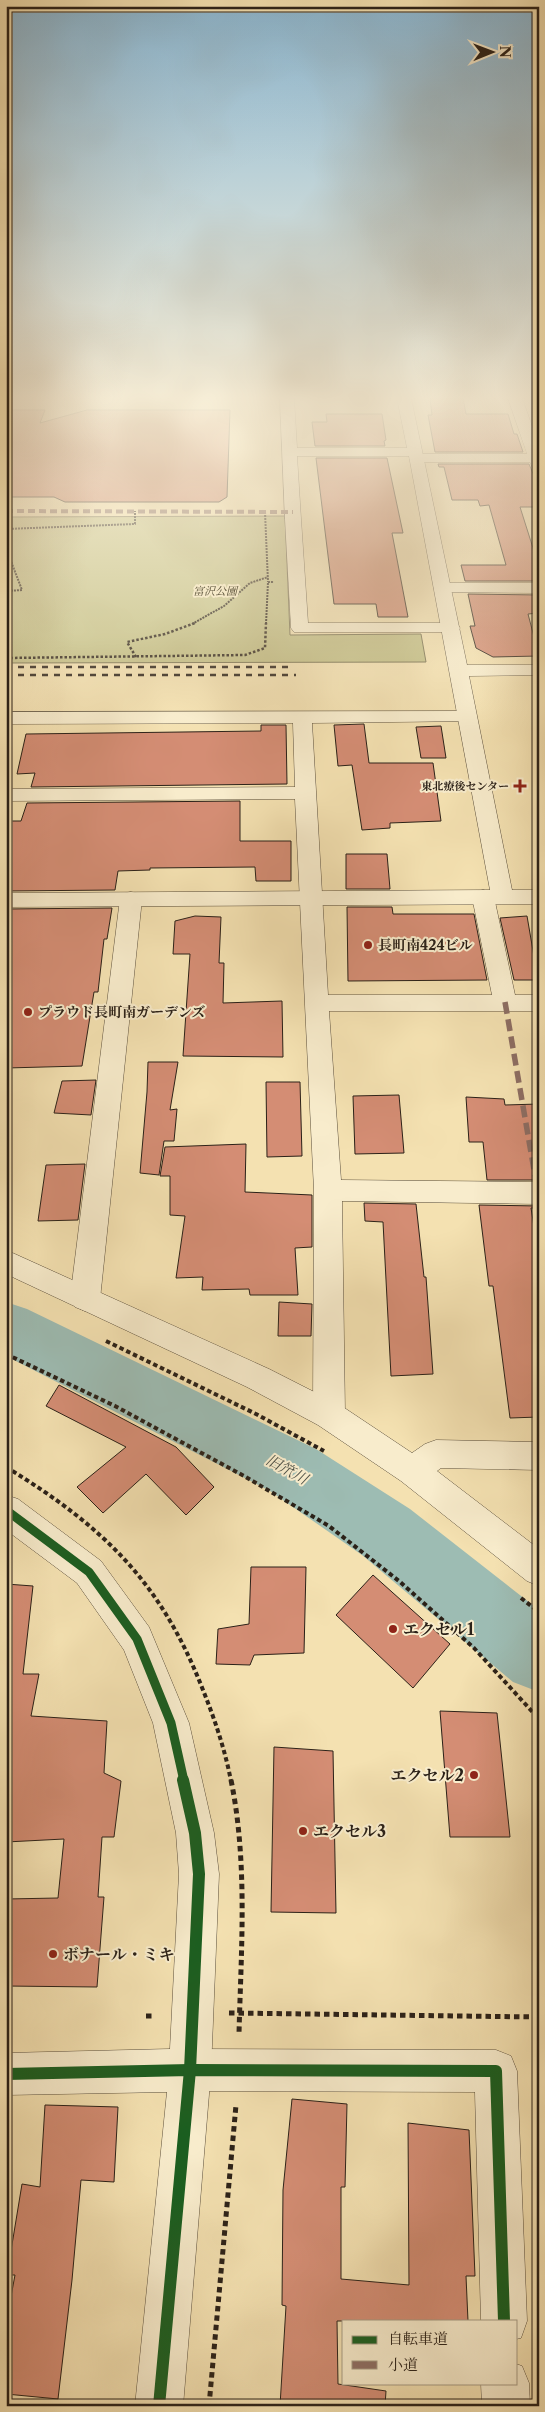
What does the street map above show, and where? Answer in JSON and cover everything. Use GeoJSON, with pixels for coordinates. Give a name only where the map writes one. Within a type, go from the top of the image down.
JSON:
{"type":"FeatureCollection","features":[{"type":"Feature","properties":{"kind":"street"},"geometry":{"type":"LineString","coordinates":[[293,511],[300,628],[451,628]]}},
{"type":"Feature","properties":{"kind":"street"},"geometry":{"type":"LineString","coordinates":[[426,511],[451,628],[467,717],[505,1002]]}},
{"type":"Feature","properties":{"kind":"street"},"geometry":{"type":"LineString","coordinates":[[442,588],[539,588]]}},
{"type":"Feature","properties":{"kind":"street"},"geometry":{"type":"LineString","coordinates":[[459,670],[539,670]]}},
{"type":"Feature","properties":{"kind":"street"},"geometry":{"type":"LineString","coordinates":[[6,718],[467,717]]}},
{"type":"Feature","properties":{"kind":"street"},"geometry":{"type":"LineString","coordinates":[[302,718],[304,793],[328,1190],[329,1415]]}},
{"type":"Feature","properties":{"kind":"street"},"geometry":{"type":"LineString","coordinates":[[6,795],[304,793]]}},
{"type":"Feature","properties":{"kind":"street"},"geometry":{"type":"LineString","coordinates":[[6,900],[539,897]]}},
{"type":"Feature","properties":{"kind":"street"},"geometry":{"type":"LineString","coordinates":[[85,1299],[131,899]]}},
{"type":"Feature","properties":{"kind":"street"},"geometry":{"type":"LineString","coordinates":[[317,1003],[539,1003]]}},
{"type":"Feature","properties":{"kind":"street"},"geometry":{"type":"LineString","coordinates":[[328,1190],[539,1192]]}},
{"type":"Feature","properties":{"kind":"street"},"geometry":{"type":"LineString","coordinates":[[6,1261],[258,1378],[329,1415],[412,1471],[539,1570]]}},
{"type":"Feature","properties":{"kind":"street"},"geometry":{"type":"LineString","coordinates":[[412,1471],[436,1454],[539,1456]]}},
{"type":"Feature","properties":{"kind":"street"},"geometry":{"type":"LineString","coordinates":[[6,1510],[88,1572],[137,1639],[155,1679],[171,1723],[195,1833],[199,1874],[190,2070],[159,2406]]}},
{"type":"Feature","properties":{"kind":"street"},"geometry":{"type":"LineString","coordinates":[[6,2074],[190,2070],[496,2071],[504,2320]]}},
{"type":"Feature","properties":{"kind":"street"},"geometry":{"type":"LineString","coordinates":[[505,2384],[506,2406]]}},
{"type":"Feature","properties":{"kind":"path"},"geometry":{"type":"LineString","coordinates":[[6,529],[135,524],[135,511]]}},
{"type":"Feature","properties":{"kind":"path"},"geometry":{"type":"LineString","coordinates":[[6,658],[246,655],[265,648],[268,577],[265,512]]}},
{"type":"Feature","properties":{"kind":"path"},"geometry":{"type":"LineString","coordinates":[[6,548],[22,590],[6,591]]}},
{"type":"Feature","properties":{"kind":"path"},"geometry":{"type":"LineString","coordinates":[[136,657],[127,642],[154,637],[193,623],[221,608],[259,577],[268,577]]}},
{"type":"Feature","properties":{"kind":"path"},"geometry":{"type":"LineString","coordinates":[[268,582],[298,582]]}},
{"type":"Feature","properties":{"kind":"path"},"geometry":{"type":"LineString","coordinates":[[98,1337],[256,1414],[332,1456]]}},
{"type":"Feature","properties":{"kind":"path"},"geometry":{"type":"LineString","coordinates":[[6,1354],[115,1406],[244,1476],[329,1526],[399,1582],[474,1648],[539,1719]]}},
{"type":"Feature","properties":{"kind":"path"},"geometry":{"type":"LineString","coordinates":[[516,1594],[539,1612]]}},
{"type":"Feature","properties":{"kind":"path"},"geometry":{"type":"LineString","coordinates":[[146,2016],[193,2013],[539,2017]]}},
{"type":"Feature","properties":{"kind":"green space","name":"富沢公園"},"geometry":{"type":"Polygon","coordinates":[[[285,516],[290,635],[421,634],[426,662],[6,663],[6,517],[285,516]]]}},
{"type":"Feature","properties":{"kind":"building"},"geometry":{"type":"Polygon","coordinates":[[[322,511],[398,511],[403,533],[392,533],[408,617],[378,617],[376,604],[334,604],[322,511]]]}},
{"type":"Feature","properties":{"kind":"building"},"geometry":{"type":"Polygon","coordinates":[[[491,511],[521,511],[539,567],[539,581],[465,581],[461,565],[506,565],[491,511]]]}},
{"type":"Feature","properties":{"kind":"building"},"geometry":{"type":"Polygon","coordinates":[[[468,594],[539,595],[539,613],[528,614],[539,656],[493,657],[476,648],[470,626],[475,626],[468,594]]]}},
{"type":"Feature","properties":{"kind":"building"},"geometry":{"type":"Polygon","coordinates":[[[364,724],[369,763],[433,763],[441,821],[390,823],[390,828],[362,830],[352,765],[338,766],[334,725],[364,724]]]}},
{"type":"Feature","properties":{"kind":"building"},"geometry":{"type":"Polygon","coordinates":[[[261,725],[286,725],[287,784],[31,787],[35,773],[17,774],[26,734],[261,731],[261,725]]]}},
{"type":"Feature","properties":{"kind":"building"},"geometry":{"type":"Polygon","coordinates":[[[441,726],[446,758],[421,758],[416,727],[441,726]]]}},
{"type":"Feature","properties":{"kind":"building"},"geometry":{"type":"Polygon","coordinates":[[[240,801],[240,841],[291,841],[291,881],[256,881],[255,867],[150,868],[150,870],[118,871],[115,890],[6,891],[6,821],[21,821],[27,803],[240,801]]]}},
{"type":"Feature","properties":{"kind":"building"},"geometry":{"type":"Polygon","coordinates":[[[346,854],[387,854],[390,889],[346,889],[346,854]]]}},
{"type":"Feature","properties":{"kind":"building","name":"長町南424ビル"},"geometry":{"type":"Polygon","coordinates":[[[347,907],[392,907],[393,914],[474,914],[487,980],[348,981],[347,907]]]}},
{"type":"Feature","properties":{"kind":"building"},"geometry":{"type":"Polygon","coordinates":[[[112,908],[107,939],[104,939],[98,992],[94,992],[82,1066],[6,1068],[6,909],[112,908]]]}},
{"type":"Feature","properties":{"kind":"building"},"geometry":{"type":"Polygon","coordinates":[[[195,916],[221,917],[219,963],[224,963],[223,1003],[282,1001],[283,1057],[183,1056],[190,954],[173,954],[175,921],[195,916]]]}},
{"type":"Feature","properties":{"kind":"building"},"geometry":{"type":"Polygon","coordinates":[[[527,916],[538,980],[514,980],[500,918],[527,916]]]}},
{"type":"Feature","properties":{"kind":"building"},"geometry":{"type":"Polygon","coordinates":[[[148,1062],[178,1062],[170,1110],[177,1109],[174,1141],[164,1141],[159,1175],[140,1173],[148,1062]]]}},
{"type":"Feature","properties":{"kind":"building"},"geometry":{"type":"Polygon","coordinates":[[[96,1080],[91,1115],[54,1113],[62,1081],[96,1080]]]}},
{"type":"Feature","properties":{"kind":"building"},"geometry":{"type":"Polygon","coordinates":[[[266,1082],[300,1082],[302,1156],[267,1157],[266,1082]]]}},
{"type":"Feature","properties":{"kind":"building"},"geometry":{"type":"Polygon","coordinates":[[[399,1095],[404,1153],[355,1154],[353,1096],[399,1095]]]}},
{"type":"Feature","properties":{"kind":"building"},"geometry":{"type":"Polygon","coordinates":[[[466,1097],[504,1099],[505,1105],[539,1104],[539,1180],[487,1180],[483,1142],[469,1142],[466,1097]]]}},
{"type":"Feature","properties":{"kind":"building"},"geometry":{"type":"Polygon","coordinates":[[[246,1144],[245,1192],[312,1195],[312,1247],[295,1248],[298,1295],[250,1295],[249,1289],[202,1290],[203,1277],[176,1278],[185,1216],[170,1215],[170,1176],[160,1176],[165,1147],[246,1144]]]}},
{"type":"Feature","properties":{"kind":"building"},"geometry":{"type":"Polygon","coordinates":[[[85,1164],[78,1220],[38,1221],[46,1165],[85,1164]]]}},
{"type":"Feature","properties":{"kind":"building"},"geometry":{"type":"Polygon","coordinates":[[[364,1203],[416,1204],[424,1277],[426,1277],[433,1374],[391,1376],[383,1222],[365,1221],[364,1203]]]}},
{"type":"Feature","properties":{"kind":"building"},"geometry":{"type":"Polygon","coordinates":[[[479,1205],[539,1206],[539,1208],[531,1208],[539,1258],[539,1286],[534,1286],[539,1319],[539,1417],[510,1418],[493,1286],[489,1286],[479,1205]]]}},
{"type":"Feature","properties":{"kind":"building"},"geometry":{"type":"Polygon","coordinates":[[[279,1302],[312,1304],[311,1336],[278,1336],[279,1302]]]}},
{"type":"Feature","properties":{"kind":"building"},"geometry":{"type":"Polygon","coordinates":[[[59,1385],[176,1447],[214,1487],[186,1515],[146,1474],[103,1513],[77,1487],[126,1447],[46,1406],[59,1385]]]}},
{"type":"Feature","properties":{"kind":"building"},"geometry":{"type":"Polygon","coordinates":[[[251,1567],[306,1567],[304,1653],[254,1655],[250,1665],[216,1664],[218,1629],[249,1624],[251,1567]]]}},
{"type":"Feature","properties":{"kind":"building","name":"エクセル1"},"geometry":{"type":"Polygon","coordinates":[[[373,1575],[450,1644],[413,1688],[336,1615],[373,1575]]]}},
{"type":"Feature","properties":{"kind":"building"},"geometry":{"type":"Polygon","coordinates":[[[6,1584],[33,1586],[23,1674],[39,1674],[31,1716],[107,1721],[104,1773],[121,1781],[114,1837],[102,1837],[98,1897],[104,1897],[97,1987],[6,1986],[6,1899],[58,1898],[64,1839],[6,1842],[6,1584]]]}},
{"type":"Feature","properties":{"kind":"building","name":"エクセル2"},"geometry":{"type":"Polygon","coordinates":[[[440,1711],[497,1713],[510,1837],[450,1837],[440,1711]]]}},
{"type":"Feature","properties":{"kind":"building","name":"エクセル3"},"geometry":{"type":"Polygon","coordinates":[[[274,1747],[333,1751],[336,1913],[271,1912],[274,1747]]]}},
{"type":"Feature","properties":{"kind":"building"},"geometry":{"type":"Polygon","coordinates":[[[292,2099],[347,2104],[345,2187],[341,2187],[341,2279],[409,2285],[408,2123],[469,2130],[475,2276],[466,2276],[468,2320],[337,2321],[338,2384],[386,2391],[385,2406],[280,2406],[286,2306],[282,2305],[283,2190],[292,2099]]]}},
{"type":"Feature","properties":{"kind":"building"},"geometry":{"type":"Polygon","coordinates":[[[45,2105],[118,2107],[114,2182],[81,2180],[58,2399],[6,2394],[6,2323],[15,2275],[7,2275],[22,2184],[40,2187],[45,2105]]]}},
{"type":"Feature","properties":{"kind":"waterway","name":"旧笊川"},"geometry":{"type":"LineString","coordinates":[[6,1327],[293,1470],[386,1532],[539,1656]]}},
{"type":"Feature","properties":{"kind":"railway"},"geometry":{"type":"LineString","coordinates":[[6,667],[294,667]]}},
{"type":"Feature","properties":{"kind":"railway"},"geometry":{"type":"LineString","coordinates":[[6,675],[296,675]]}},
{"type":"Feature","properties":{"kind":"marked path"},"geometry":{"type":"LineString","coordinates":[[6,511],[293,512]]}},
{"type":"Feature","properties":{"kind":"marked path"},"geometry":{"type":"LineString","coordinates":[[505,1002],[538,1193]]}},
{"type":"Feature","properties":{"kind":"cycle path"},"geometry":{"type":"LineString","coordinates":[[6,1510],[89,1572],[137,1639],[171,1723],[195,1833],[199,1874],[190,2070],[159,2406]]}},
{"type":"Feature","properties":{"kind":"cycle path"},"geometry":{"type":"LineString","coordinates":[[6,2074],[190,2070],[496,2071],[504,2320]]}},
{"type":"Feature","properties":{"kind":"place","name":"東北療後センター"},"geometry":{"type":"Point","coordinates":[520,786]}},
{"type":"Feature","properties":{"kind":"place","name":"長町南424ビル"},"geometry":{"type":"Point","coordinates":[368,945]}},
{"type":"Feature","properties":{"kind":"place","name":"プラウド長町南ガーデンズ"},"geometry":{"type":"Point","coordinates":[28,1012]}},
{"type":"Feature","properties":{"kind":"place","name":"エクセル1"},"geometry":{"type":"Point","coordinates":[393,1629]}},
{"type":"Feature","properties":{"kind":"place","name":"エクセル2"},"geometry":{"type":"Point","coordinates":[474,1775]}},
{"type":"Feature","properties":{"kind":"place","name":"エクセル3"},"geometry":{"type":"Point","coordinates":[303,1831]}},
{"type":"Feature","properties":{"kind":"place","name":"ボナール・ミキ"},"geometry":{"type":"Point","coordinates":[53,1954]}}]}
